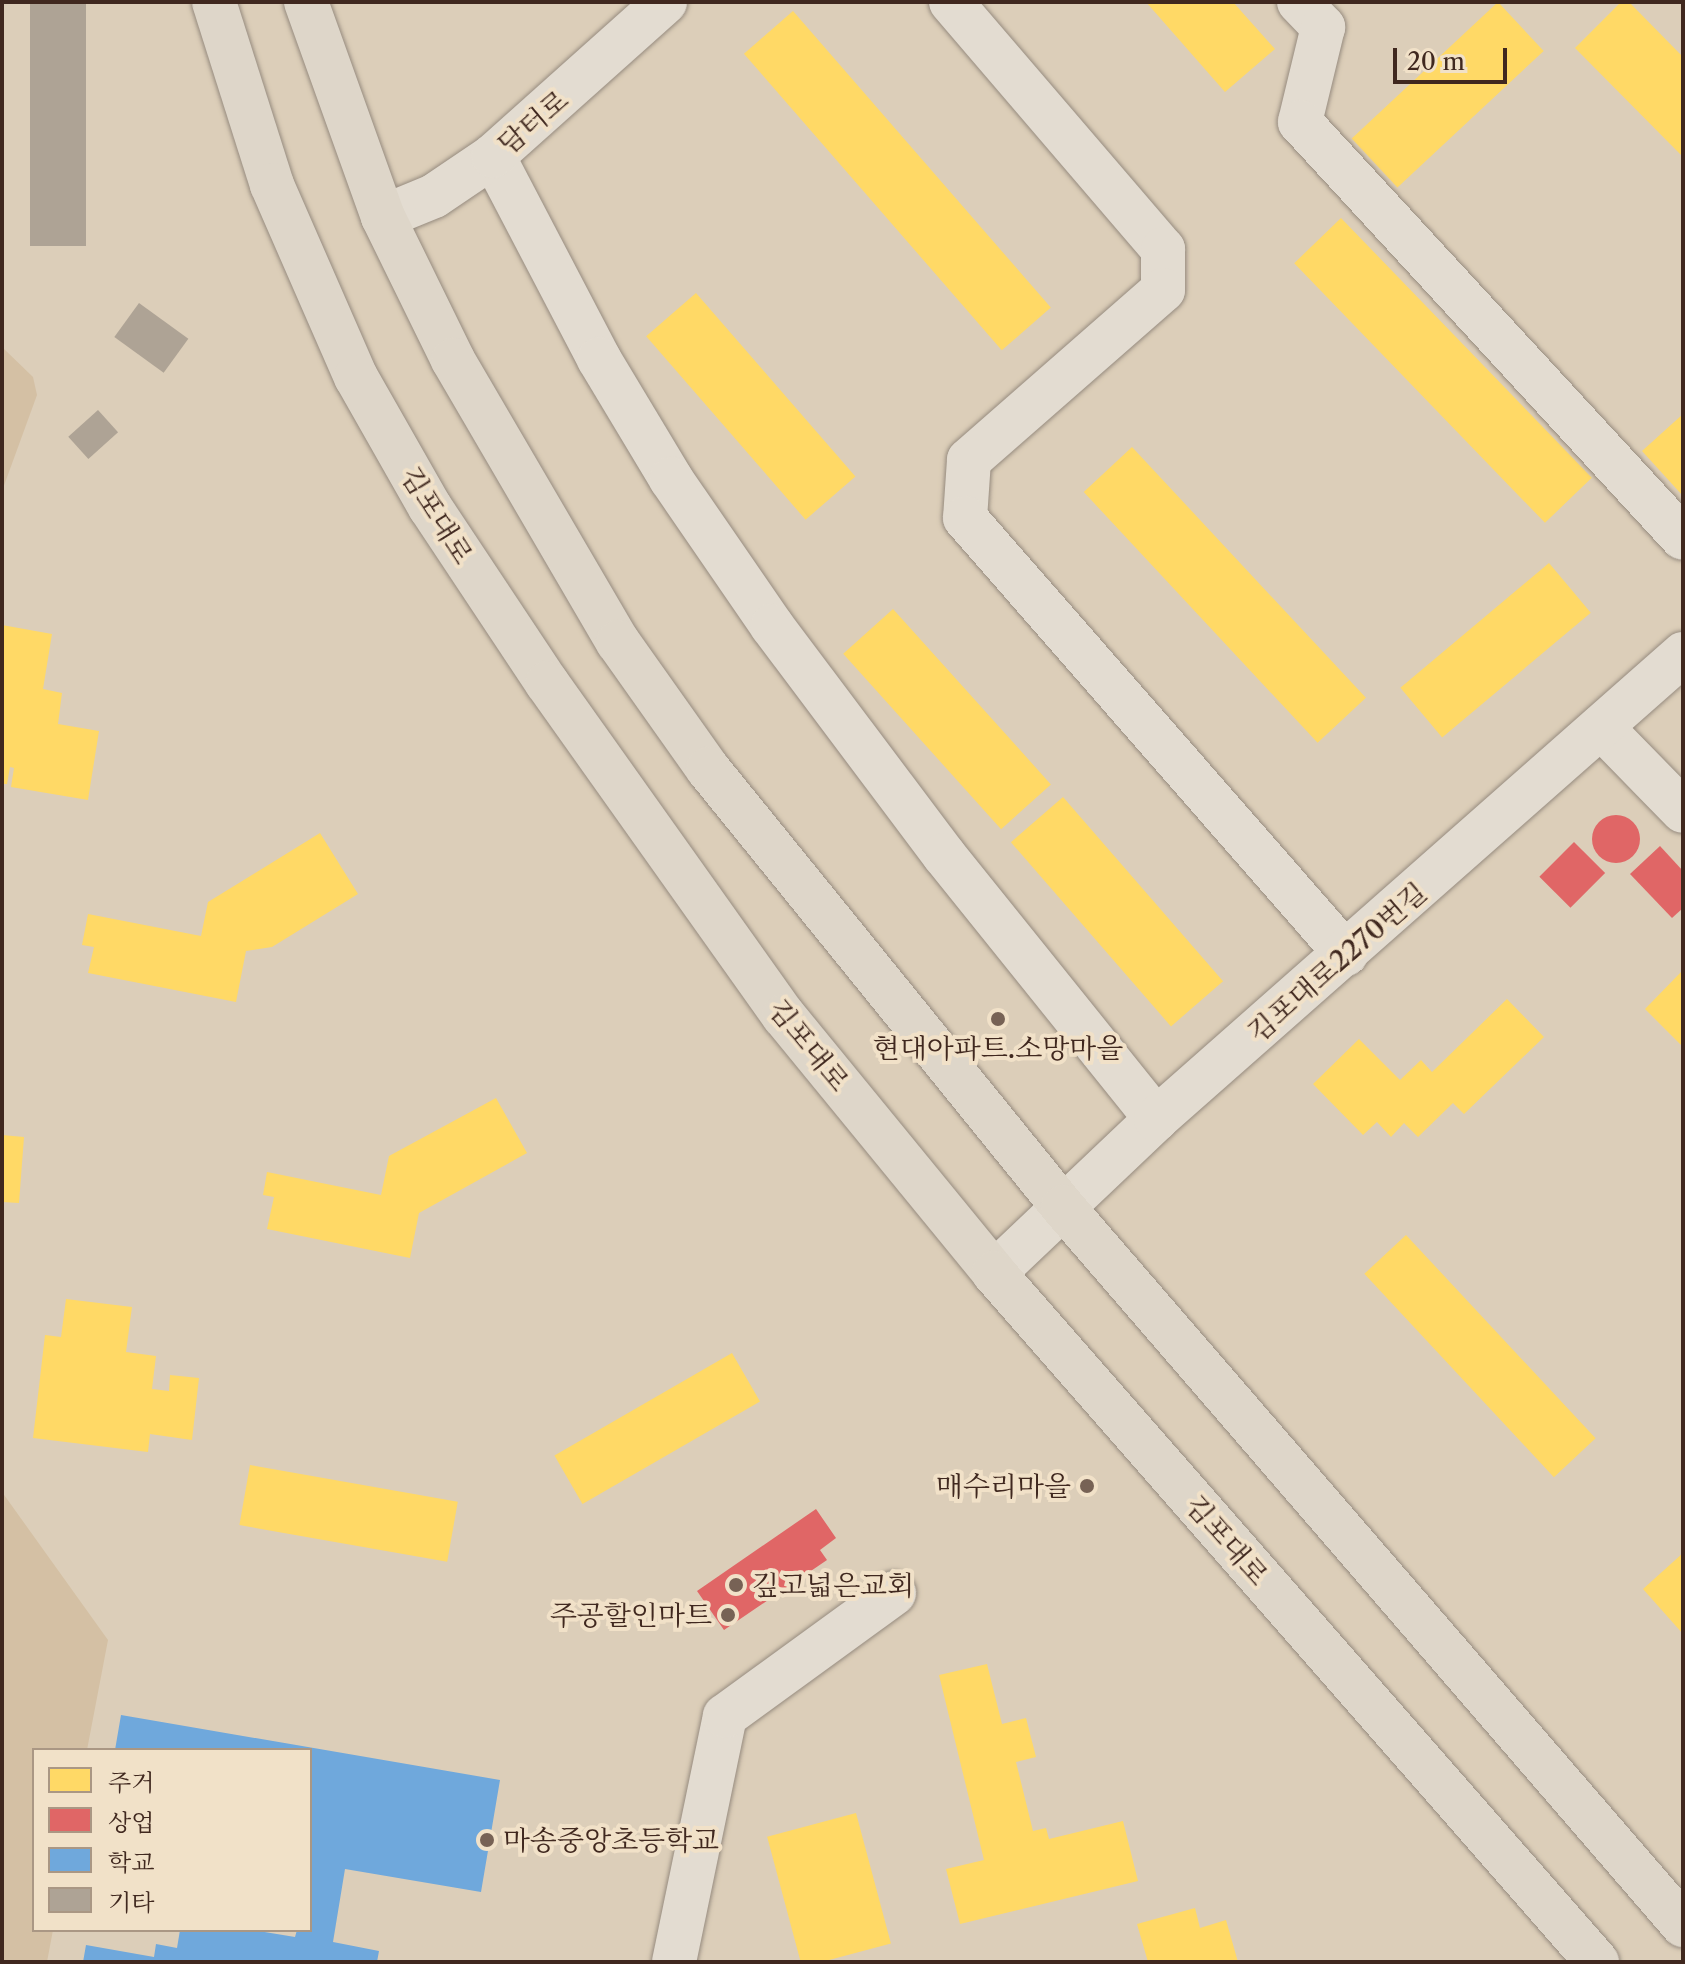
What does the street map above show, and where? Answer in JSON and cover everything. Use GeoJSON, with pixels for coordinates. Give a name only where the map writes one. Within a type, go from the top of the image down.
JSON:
{"type":"FeatureCollection","features":[{"type":"Feature","properties":{"kind":"main road","name":"김포대로"},"geometry":{"type":"LineString","coordinates":[[214,2],[272,185],[311,281],[356,377],[430,507],[555,696],[784,1016],[994,1273],[1597,1962]]}},
{"type":"Feature","properties":{"kind":"main road"},"geometry":{"type":"LineString","coordinates":[[306,2],[383,217],[453,360],[618,642],[747,818],[1063,1207],[1683,1925]]}},
{"type":"Feature","properties":{"kind":"street","name":"담터로"},"geometry":{"type":"LineString","coordinates":[[383,217],[434,196],[493,156],[665,2]]}},
{"type":"Feature","properties":{"kind":"street"},"geometry":{"type":"LineString","coordinates":[[951,2],[1163,249],[1163,290],[969,460],[965,518],[1346,954]]}},
{"type":"Feature","properties":{"kind":"street"},"geometry":{"type":"LineString","coordinates":[[1299,2],[1323,27],[1300,122],[1683,538]]}},
{"type":"Feature","properties":{"kind":"street"},"geometry":{"type":"LineString","coordinates":[[493,156],[599,359],[671,479],[764,614],[944,855],[1156,1119]]}},
{"type":"Feature","properties":{"kind":"street","name":"김포대로2270번길"},"geometry":{"type":"LineString","coordinates":[[994,1273],[1156,1119],[1683,654]]}},
{"type":"Feature","properties":{"kind":"street"},"geometry":{"type":"LineString","coordinates":[[1601,727],[1683,811]]}},
{"type":"Feature","properties":{"kind":"street"},"geometry":{"type":"LineString","coordinates":[[674,1962],[725,1716],[894,1593]]}},
{"type":"Feature","properties":{"kind":"shaded area"},"geometry":{"type":"Polygon","coordinates":[[[2,347],[33,377],[37,395],[2,491],[2,347]]]}},
{"type":"Feature","properties":{"kind":"shaded area"},"geometry":{"type":"Polygon","coordinates":[[[2,1492],[108,1640],[87,1748],[32,1748],[32,1932],[53,1932],[47,1962],[2,1962],[2,1492]]]}},
{"type":"Feature","properties":{"kind":"building: 주거"},"geometry":{"type":"Polygon","coordinates":[[[1146,2],[1233,2],[1275,49],[1225,92],[1146,2]]]}},
{"type":"Feature","properties":{"kind":"building: 주거"},"geometry":{"type":"Polygon","coordinates":[[[1498,2],[1544,51],[1397,187],[1352,138],[1498,2]]]}},
{"type":"Feature","properties":{"kind":"building: 주거"},"geometry":{"type":"Polygon","coordinates":[[[1621,2],[1629,2],[1683,57],[1683,157],[1575,48],[1621,2]]]}},
{"type":"Feature","properties":{"kind":"building: 주거"},"geometry":{"type":"Polygon","coordinates":[[[793,11],[1051,308],[1002,350],[744,54],[793,11]]]}},
{"type":"Feature","properties":{"kind":"building: 주거"},"geometry":{"type":"Polygon","coordinates":[[[1341,218],[1592,478],[1545,523],[1294,263],[1341,218]]]}},
{"type":"Feature","properties":{"kind":"building: 주거"},"geometry":{"type":"Polygon","coordinates":[[[696,293],[855,476],[806,520],[646,336],[696,293]]]}},
{"type":"Feature","properties":{"kind":"building: 주거"},"geometry":{"type":"Polygon","coordinates":[[[1683,414],[1683,496],[1642,451],[1683,414]]]}},
{"type":"Feature","properties":{"kind":"building: 주거"},"geometry":{"type":"Polygon","coordinates":[[[1132,447],[1366,698],[1318,743],[1084,492],[1132,447]]]}},
{"type":"Feature","properties":{"kind":"building: 주거"},"geometry":{"type":"Polygon","coordinates":[[[1549,563],[1591,613],[1442,737],[1400,688],[1549,563]]]}},
{"type":"Feature","properties":{"kind":"building: 주거"},"geometry":{"type":"Polygon","coordinates":[[[893,609],[1051,784],[1001,829],[843,654],[893,609]]]}},
{"type":"Feature","properties":{"kind":"building: 주거"},"geometry":{"type":"Polygon","coordinates":[[[2,625],[52,634],[43,689],[62,693],[58,724],[99,731],[88,800],[11,787],[14,768],[10,767],[7,784],[2,784],[2,625]]]}},
{"type":"Feature","properties":{"kind":"building: 주거"},"geometry":{"type":"Polygon","coordinates":[[[1063,797],[1223,981],[1171,1026],[1011,842],[1063,797]]]}},
{"type":"Feature","properties":{"kind":"building: 주거"},"geometry":{"type":"Polygon","coordinates":[[[320,833],[358,894],[272,947],[246,951],[236,1002],[88,973],[94,947],[82,945],[88,914],[201,936],[208,902],[320,833]]]}},
{"type":"Feature","properties":{"kind":"building: 주거"},"geometry":{"type":"Polygon","coordinates":[[[1683,970],[1683,1047],[1645,1009],[1683,970]]]}},
{"type":"Feature","properties":{"kind":"building: 주거"},"geometry":{"type":"Polygon","coordinates":[[[1507,999],[1544,1037],[1464,1114],[1453,1103],[1418,1137],[1404,1123],[1391,1137],[1377,1122],[1363,1135],[1313,1084],[1359,1039],[1400,1080],[1421,1060],[1432,1072],[1507,999]]]}},
{"type":"Feature","properties":{"kind":"building: 주거"},"geometry":{"type":"Polygon","coordinates":[[[496,1098],[527,1153],[419,1213],[410,1258],[267,1229],[274,1197],[263,1195],[267,1172],[381,1195],[389,1156],[496,1098]]]}},
{"type":"Feature","properties":{"kind":"building: 주거"},"geometry":{"type":"Polygon","coordinates":[[[2,1135],[24,1137],[19,1203],[2,1202],[2,1135]]]}},
{"type":"Feature","properties":{"kind":"building: 주거"},"geometry":{"type":"Polygon","coordinates":[[[1406,1235],[1596,1438],[1554,1477],[1364,1274],[1406,1235]]]}},
{"type":"Feature","properties":{"kind":"building: 주거"},"geometry":{"type":"Polygon","coordinates":[[[66,1299],[132,1307],[126,1352],[156,1356],[152,1389],[169,1391],[170,1375],[199,1378],[192,1440],[150,1434],[148,1452],[33,1438],[45,1335],[61,1337],[66,1299]]]}},
{"type":"Feature","properties":{"kind":"building: 주거"},"geometry":{"type":"Polygon","coordinates":[[[732,1353],[760,1401],[582,1504],[554,1456],[732,1353]]]}},
{"type":"Feature","properties":{"kind":"building: 주거"},"geometry":{"type":"Polygon","coordinates":[[[250,1465],[458,1502],[447,1562],[239,1525],[250,1465]]]}},
{"type":"Feature","properties":{"kind":"building: 주거"},"geometry":{"type":"Polygon","coordinates":[[[1683,1553],[1683,1634],[1643,1589],[1683,1553]]]}},
{"type":"Feature","properties":{"kind":"building: 주거"},"geometry":{"type":"Polygon","coordinates":[[[987,1664],[1002,1724],[1026,1718],[1036,1757],[1016,1762],[1033,1831],[1046,1828],[1049,1839],[1123,1821],[1138,1881],[960,1924],[946,1869],[984,1860],[939,1675],[987,1664]]]}},
{"type":"Feature","properties":{"kind":"building: 주거"},"geometry":{"type":"Polygon","coordinates":[[[856,1813],[891,1943],[822,1962],[801,1962],[767,1837],[856,1813]]]}},
{"type":"Feature","properties":{"kind":"building: 주거"},"geometry":{"type":"Polygon","coordinates":[[[1195,1908],[1200,1928],[1226,1920],[1238,1962],[1148,1962],[1137,1924],[1195,1908]]]}},
{"type":"Feature","properties":{"kind":"building: 상업"},"geometry":{"type":"Polygon","coordinates":[[[1616,815],[1633,822],[1640,839],[1633,856],[1616,863],[1599,856],[1592,839],[1599,822],[1616,815]]]}},
{"type":"Feature","properties":{"kind":"building: 상업"},"geometry":{"type":"Polygon","coordinates":[[[1574,842],[1605,873],[1570,908],[1539,877],[1574,842]]]}},
{"type":"Feature","properties":{"kind":"building: 상업"},"geometry":{"type":"Polygon","coordinates":[[[1660,846],[1683,871],[1683,908],[1672,918],[1630,874],[1660,846]]]}},
{"type":"Feature","properties":{"kind":"building: 상업"},"geometry":{"type":"Polygon","coordinates":[[[816,1509],[836,1538],[820,1550],[827,1560],[724,1630],[697,1591],[816,1509]]]}},
{"type":"Feature","properties":{"kind":"building: 학교","name":"마송중앙초등학교"},"geometry":{"type":"Polygon","coordinates":[[[121,1715],[500,1780],[481,1892],[345,1869],[333,1942],[379,1951],[377,1962],[83,1962],[86,1945],[154,1957],[156,1944],[177,1948],[180,1932],[264,1932],[295,1937],[296,1932],[312,1932],[312,1748],[115,1748],[121,1715]]]}},
{"type":"Feature","properties":{"kind":"building: 기타"},"geometry":{"type":"Polygon","coordinates":[[[30,2],[86,2],[86,246],[30,246],[30,2]]]}},
{"type":"Feature","properties":{"kind":"building: 기타"},"geometry":{"type":"Polygon","coordinates":[[[139,303],[188,339],[164,373],[114,337],[139,303]]]}},
{"type":"Feature","properties":{"kind":"building: 기타"},"geometry":{"type":"Polygon","coordinates":[[[98,410],[118,432],[88,459],[68,437],[98,410]]]}},
{"type":"Feature","properties":{"kind":"place","name":"현대아파트.소망마을"},"geometry":{"type":"Point","coordinates":[998,1019]}},
{"type":"Feature","properties":{"kind":"place","name":"매수리마을"},"geometry":{"type":"Point","coordinates":[1087,1486]}},
{"type":"Feature","properties":{"kind":"place","name":"깊고넓은교회"},"geometry":{"type":"Point","coordinates":[736,1585]}},
{"type":"Feature","properties":{"kind":"place","name":"주공할인마트"},"geometry":{"type":"Point","coordinates":[728,1615]}},
{"type":"Feature","properties":{"kind":"place","name":"마송중앙초등학교"},"geometry":{"type":"Point","coordinates":[487,1840]}}]}
